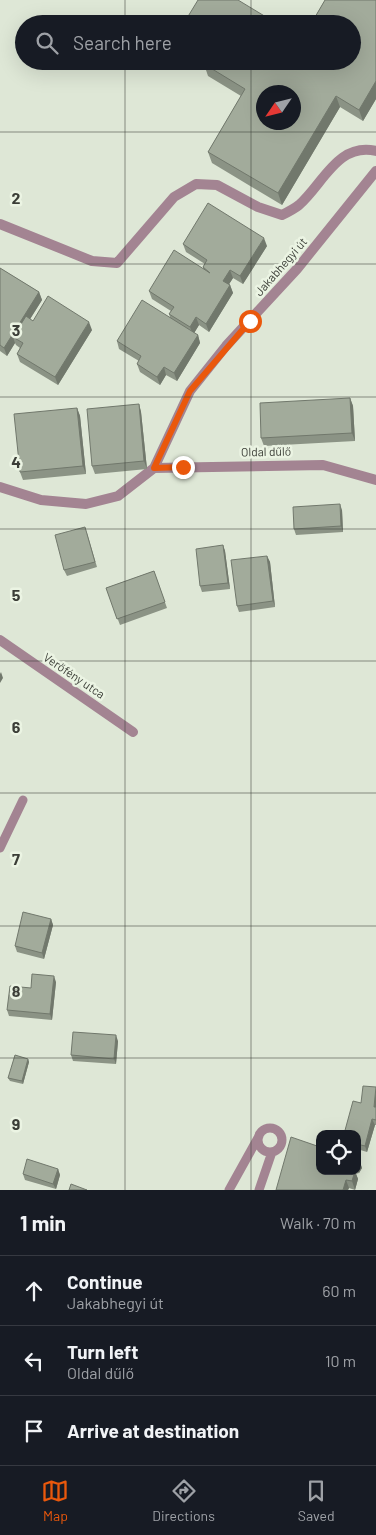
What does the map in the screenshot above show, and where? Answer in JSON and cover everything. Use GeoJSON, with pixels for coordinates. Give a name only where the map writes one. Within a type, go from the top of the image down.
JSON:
{"type":"FeatureCollection","features":[{"type":"Feature","properties":{"kind":"street"},"geometry":{"type":"LineString","coordinates":[[0,224],[92,262],[117,262],[174,197],[196,184],[217,185],[258,206],[282,215],[298,206],[346,154],[364,148],[376,152]]}},
{"type":"Feature","properties":{"kind":"street","name":"Jakabhegyi út"},"geometry":{"type":"LineString","coordinates":[[0,486],[41,500],[86,504],[118,496],[154,468],[190,391],[226,346],[297,270],[376,171]]}},
{"type":"Feature","properties":{"kind":"street","name":"Oldal dűlő"},"geometry":{"type":"LineString","coordinates":[[154,468],[323,465],[376,480]]}},
{"type":"Feature","properties":{"kind":"street","name":"Verőfény utca"},"geometry":{"type":"LineString","coordinates":[[0,640],[134,732]]}},
{"type":"Feature","properties":{"kind":"lane"},"geometry":{"type":"LineString","coordinates":[[0,848],[23,800]]}},
{"type":"Feature","properties":{"kind":"lane"},"geometry":{"type":"LineString","coordinates":[[229,1190],[259,1136],[266,1128],[273,1128],[287,1141],[272,1152],[259,1190]]}},
{"type":"Feature","properties":{"kind":"lane"},"geometry":{"type":"LineString","coordinates":[[259,1136],[261,1148],[272,1152]]}},
{"type":"Feature","properties":{"kind":"building"},"geometry":{"type":"Polygon","coordinates":[[[198,0],[238,0],[263,15],[189,15],[198,0]]]}},
{"type":"Feature","properties":{"kind":"building"},"geometry":{"type":"Polygon","coordinates":[[[325,0],[376,0],[376,81],[359,110],[336,96],[278,193],[208,152],[245,89],[214,70],[361,70],[361,15],[316,15],[325,0]]]}},
{"type":"Feature","properties":{"kind":"building"},"geometry":{"type":"Polygon","coordinates":[[[208,203],[264,238],[240,276],[230,270],[223,281],[230,285],[206,324],[196,317],[190,327],[169,314],[174,307],[149,291],[174,250],[210,273],[203,267],[207,260],[183,244],[208,203]]]}},
{"type":"Feature","properties":{"kind":"building"},"geometry":{"type":"Polygon","coordinates":[[[0,268],[39,292],[4,348],[0,345],[0,268]]]}},
{"type":"Feature","properties":{"kind":"building"},"geometry":{"type":"Polygon","coordinates":[[[48,296],[89,322],[55,377],[17,354],[23,343],[13,337],[26,316],[33,321],[48,296]]]}},
{"type":"Feature","properties":{"kind":"building"},"geometry":{"type":"Polygon","coordinates":[[[142,300],[198,335],[174,373],[164,367],[157,377],[137,364],[141,356],[117,341],[142,300]]]}},
{"type":"Feature","properties":{"kind":"building"},"geometry":{"type":"Polygon","coordinates":[[[350,398],[352,433],[261,438],[260,403],[350,398]]]}},
{"type":"Feature","properties":{"kind":"building"},"geometry":{"type":"Polygon","coordinates":[[[139,404],[144,461],[92,466],[87,409],[139,404]]]}},
{"type":"Feature","properties":{"kind":"building"},"geometry":{"type":"Polygon","coordinates":[[[77,408],[83,466],[20,472],[14,414],[77,408]]]}},
{"type":"Feature","properties":{"kind":"building"},"geometry":{"type":"Polygon","coordinates":[[[340,504],[341,526],[294,529],[293,507],[340,504]]]}},
{"type":"Feature","properties":{"kind":"building"},"geometry":{"type":"Polygon","coordinates":[[[85,527],[95,562],[64,570],[55,535],[85,527]]]}},
{"type":"Feature","properties":{"kind":"building"},"geometry":{"type":"Polygon","coordinates":[[[223,545],[228,583],[200,586],[196,549],[223,545]]]}},
{"type":"Feature","properties":{"kind":"building"},"geometry":{"type":"Polygon","coordinates":[[[267,556],[273,601],[237,606],[231,560],[267,556]]]}},
{"type":"Feature","properties":{"kind":"building"},"geometry":{"type":"Polygon","coordinates":[[[154,571],[165,602],[117,619],[106,588],[154,571]]]}},
{"type":"Feature","properties":{"kind":"building"},"geometry":{"type":"Polygon","coordinates":[[[23,912],[51,919],[42,953],[15,946],[23,912]]]}},
{"type":"Feature","properties":{"kind":"building"},"geometry":{"type":"Polygon","coordinates":[[[32,974],[54,976],[50,1014],[7,1010],[10,986],[31,988],[32,974]]]}},
{"type":"Feature","properties":{"kind":"building"},"geometry":{"type":"Polygon","coordinates":[[[73,1032],[116,1035],[114,1059],[71,1055],[73,1032]]]}},
{"type":"Feature","properties":{"kind":"building"},"geometry":{"type":"Polygon","coordinates":[[[15,1055],[28,1059],[22,1081],[8,1078],[15,1055]]]}},
{"type":"Feature","properties":{"kind":"building"},"geometry":{"type":"Polygon","coordinates":[[[363,1086],[376,1087],[374,1107],[376,1107],[376,1120],[372,1119],[365,1146],[361,1145],[361,1130],[345,1130],[353,1101],[361,1103],[363,1086]]]}},
{"type":"Feature","properties":{"kind":"building"},"geometry":{"type":"Polygon","coordinates":[[[291,1137],[316,1146],[316,1175],[354,1175],[352,1181],[346,1180],[343,1190],[276,1190],[291,1137]]]}},
{"type":"Feature","properties":{"kind":"building"},"geometry":{"type":"Polygon","coordinates":[[[27,1159],[58,1169],[53,1184],[23,1174],[27,1159]]]}},
{"type":"Feature","properties":{"kind":"building"},"geometry":{"type":"Polygon","coordinates":[[[71,1184],[87,1190],[69,1190],[71,1184]]]}},
{"type":"Feature","properties":{"kind":"route"},"geometry":{"type":"LineString","coordinates":[[183,467],[154,468],[190,391],[226,346],[250,321]]}}]}
